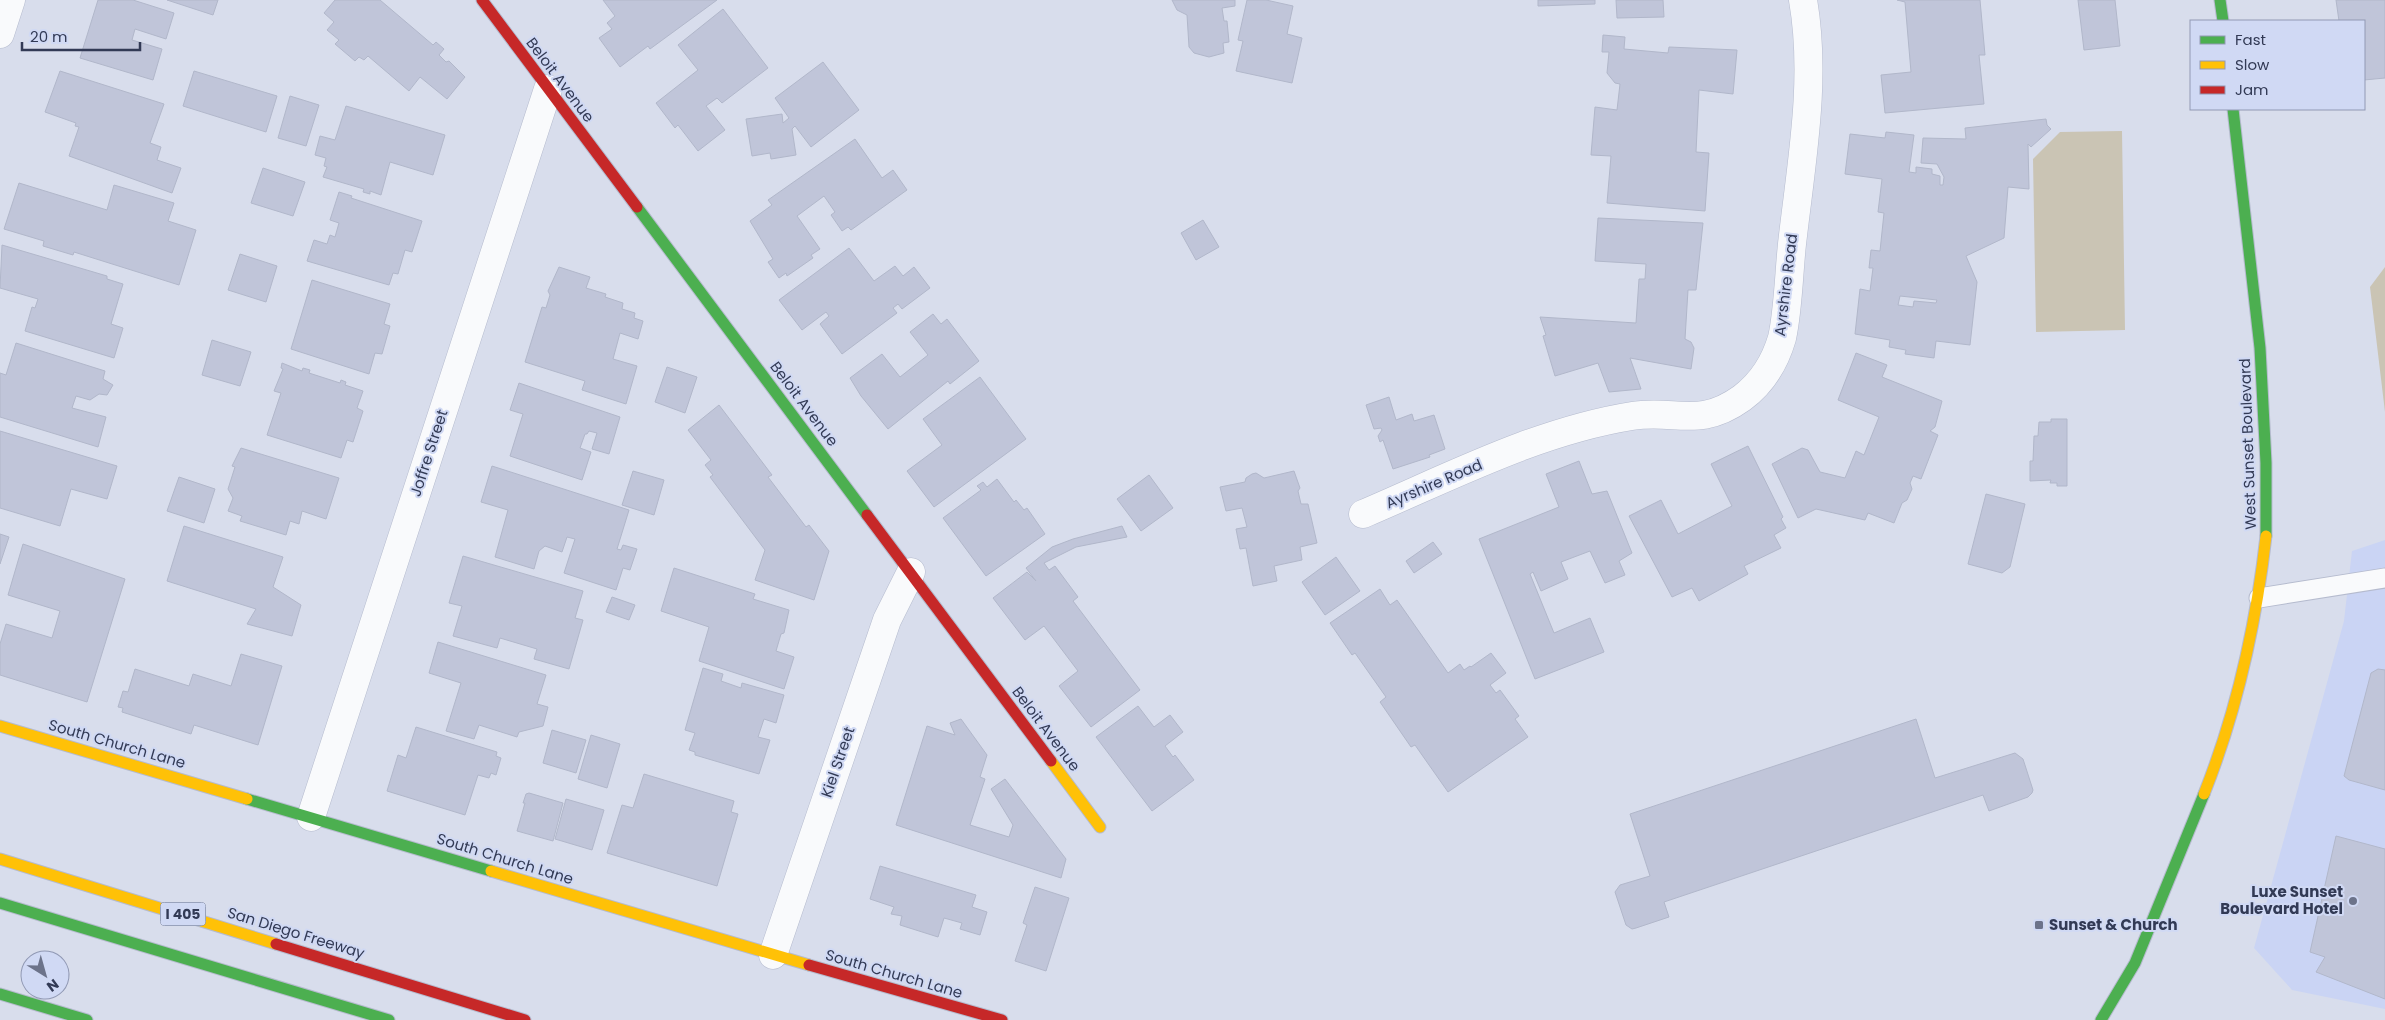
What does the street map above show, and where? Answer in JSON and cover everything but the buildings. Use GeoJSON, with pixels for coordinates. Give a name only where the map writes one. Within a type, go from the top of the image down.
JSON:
{"type":"FeatureCollection","features":[{"type":"Feature","properties":{"kind":"main road","name":"Beloit Avenue"},"geometry":{"type":"LineString","coordinates":[[482,0],[1100,827]]}},
{"type":"Feature","properties":{"kind":"main road"},"geometry":{"type":"LineString","coordinates":[[2220,0],[2223,20]]}},
{"type":"Feature","properties":{"kind":"main road","name":"West Sunset Boulevard"},"geometry":{"type":"LineString","coordinates":[[2101,1020],[2135,962],[2218,759],[2245,666],[2259,598],[2266,532],[2266,463],[2260,348],[2233,110]]}},
{"type":"Feature","properties":{"kind":"main road","name":"South Church Lane"},"geometry":{"type":"LineString","coordinates":[[0,726],[773,955],[1002,1020]]}},
{"type":"Feature","properties":{"kind":"main road","name":"San Diego Freeway"},"geometry":{"type":"LineString","coordinates":[[0,859],[525,1020]]}},
{"type":"Feature","properties":{"kind":"main road"},"geometry":{"type":"LineString","coordinates":[[0,903],[389,1020]]}},
{"type":"Feature","properties":{"kind":"main road"},"geometry":{"type":"LineString","coordinates":[[0,994],[87,1020]]}},
{"type":"Feature","properties":{"kind":"street"},"geometry":{"type":"LineString","coordinates":[[0,34],[11,0]]}},
{"type":"Feature","properties":{"kind":"street","name":"Ayrshire Road"},"geometry":{"type":"LineString","coordinates":[[1364,514],[1557,434],[1634,416],[1685,417],[1715,414],[1742,398],[1766,375],[1782,338],[1806,117],[1808,28],[1803,0]]}},
{"type":"Feature","properties":{"kind":"street","name":"Joffre Street"},"geometry":{"type":"LineString","coordinates":[[311,817],[548,89]]}},
{"type":"Feature","properties":{"kind":"street","name":"Kiel Street"},"geometry":{"type":"LineString","coordinates":[[773,955],[887,620],[911,572]]}},
{"type":"Feature","properties":{"kind":"lane"},"geometry":{"type":"LineString","coordinates":[[2259,598],[2385,578]]}},
{"type":"Feature","properties":{"kind":"shaded area"},"geometry":{"type":"Polygon","coordinates":[[[2122,131],[2125,330],[2036,332],[2033,159],[2060,132],[2122,131]]]}},
{"type":"Feature","properties":{"kind":"shaded area"},"geometry":{"type":"Polygon","coordinates":[[[2385,267],[2385,412],[2370,287],[2385,267]]]}},
{"type":"Feature","properties":{"kind":"shaded area"},"geometry":{"type":"Polygon","coordinates":[[[2385,540],[2385,1009],[2292,990],[2254,948],[2344,621],[2352,551],[2385,540]]]}},
{"type":"Feature","properties":{"kind":"traffic: fast"},"geometry":{"type":"LineString","coordinates":[[2220,0],[2223,20]]}},
{"type":"Feature","properties":{"kind":"traffic: fast"},"geometry":{"type":"LineString","coordinates":[[2233,110],[2260,348],[2266,463],[2266,536]]}},
{"type":"Feature","properties":{"kind":"traffic: fast"},"geometry":{"type":"LineString","coordinates":[[637,207],[867,515]]}},
{"type":"Feature","properties":{"kind":"traffic: fast"},"geometry":{"type":"LineString","coordinates":[[2101,1020],[2135,963],[2204,794]]}},
{"type":"Feature","properties":{"kind":"traffic: fast"},"geometry":{"type":"LineString","coordinates":[[247,799],[491,871]]}},
{"type":"Feature","properties":{"kind":"traffic: fast"},"geometry":{"type":"LineString","coordinates":[[0,903],[389,1020]]}},
{"type":"Feature","properties":{"kind":"traffic: fast"},"geometry":{"type":"LineString","coordinates":[[0,994],[87,1020]]}},
{"type":"Feature","properties":{"kind":"traffic: slow"},"geometry":{"type":"LineString","coordinates":[[2204,794],[2216,763],[2244,667],[2257,602],[2266,536]]}},
{"type":"Feature","properties":{"kind":"traffic: slow"},"geometry":{"type":"LineString","coordinates":[[0,726],[247,799]]}},
{"type":"Feature","properties":{"kind":"traffic: slow"},"geometry":{"type":"LineString","coordinates":[[1051,761],[1100,827]]}},
{"type":"Feature","properties":{"kind":"traffic: slow"},"geometry":{"type":"LineString","coordinates":[[0,859],[276,944]]}},
{"type":"Feature","properties":{"kind":"traffic: slow"},"geometry":{"type":"LineString","coordinates":[[491,871],[809,965]]}},
{"type":"Feature","properties":{"kind":"traffic: jam"},"geometry":{"type":"LineString","coordinates":[[482,0],[637,207]]}},
{"type":"Feature","properties":{"kind":"traffic: jam"},"geometry":{"type":"LineString","coordinates":[[867,515],[1051,761]]}},
{"type":"Feature","properties":{"kind":"traffic: jam"},"geometry":{"type":"LineString","coordinates":[[276,944],[525,1020]]}},
{"type":"Feature","properties":{"kind":"traffic: jam"},"geometry":{"type":"LineString","coordinates":[[809,965],[1002,1020]]}},
{"type":"Feature","properties":{"kind":"place","name":"Luxe Sunset Boulevard Hotel"},"geometry":{"type":"Point","coordinates":[2353,901]}},
{"type":"Feature","properties":{"kind":"place","name":"Sunset & Church"},"geometry":{"type":"Point","coordinates":[2039,925]}}]}
